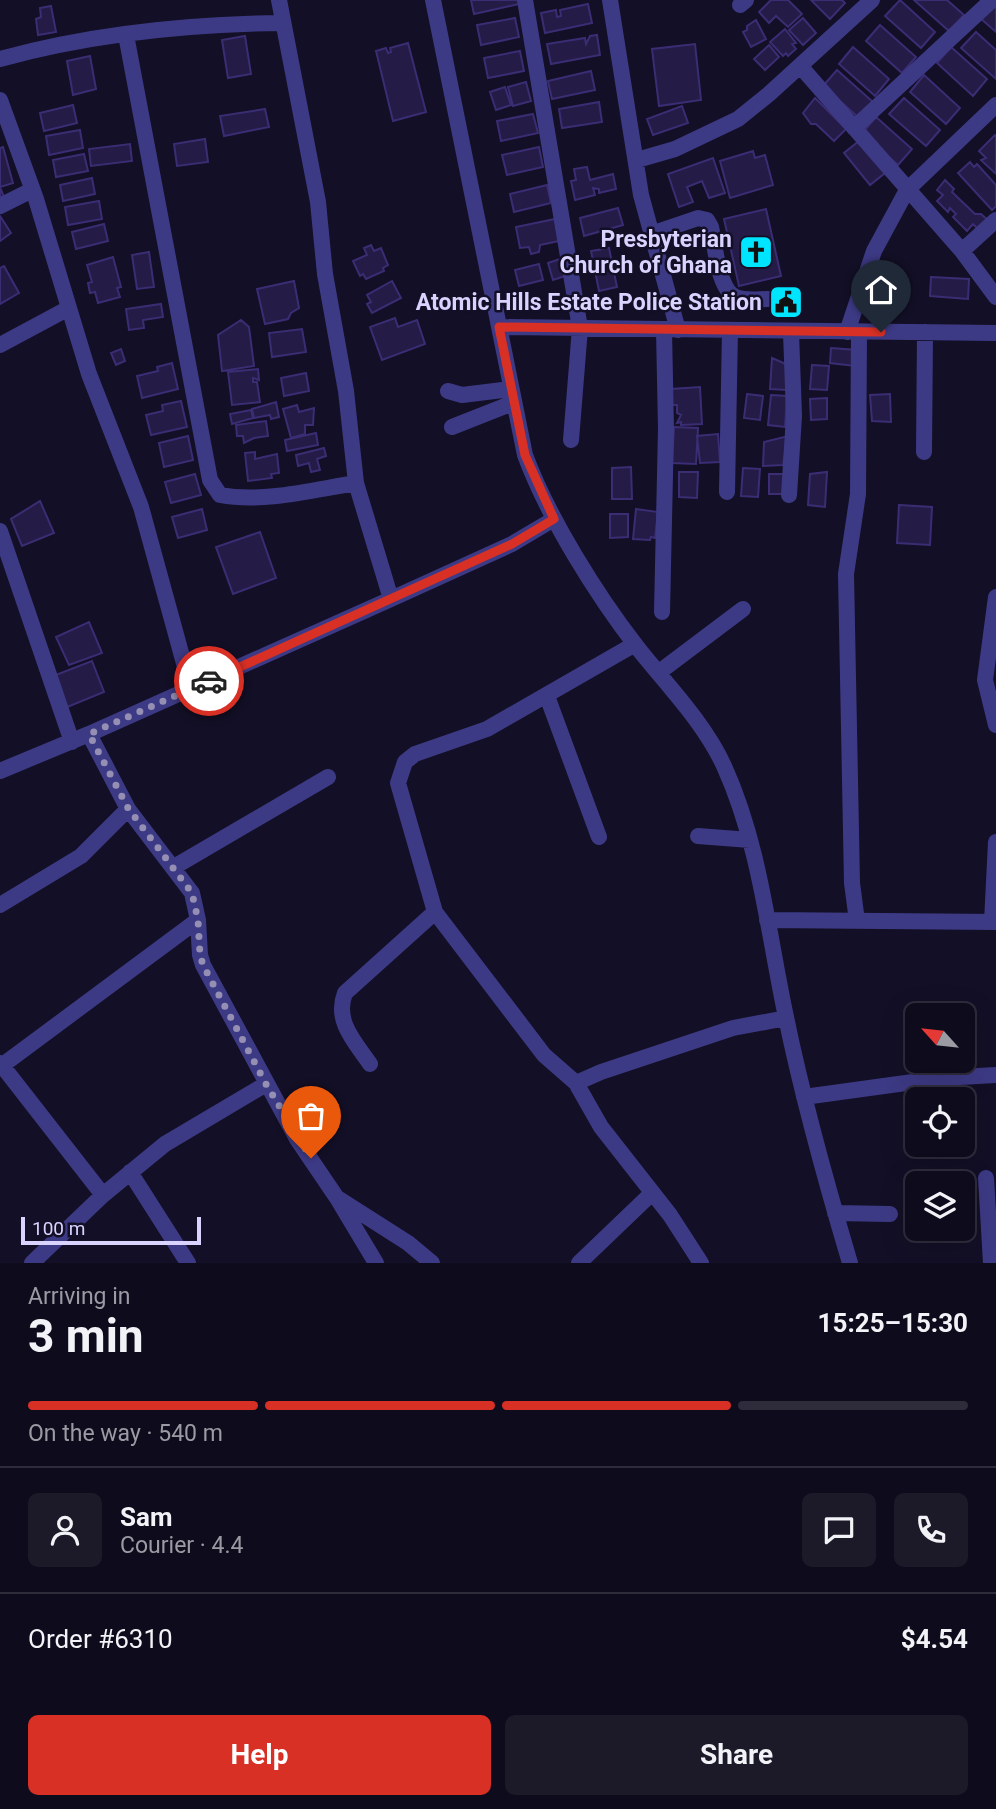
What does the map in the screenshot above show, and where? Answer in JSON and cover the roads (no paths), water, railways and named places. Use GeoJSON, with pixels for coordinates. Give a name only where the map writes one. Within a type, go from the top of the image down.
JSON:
{"type":"FeatureCollection","features":[{"type":"Feature","properties":{"kind":"street"},"geometry":{"type":"LineString","coordinates":[[279,0],[318,202],[326,274],[346,391],[356,483],[391,599]]}},
{"type":"Feature","properties":{"kind":"street"},"geometry":{"type":"LineString","coordinates":[[433,0],[525,455],[554,519],[635,644],[694,720],[723,764],[750,840],[804,1097],[850,1263]]}},
{"type":"Feature","properties":{"kind":"street"},"geometry":{"type":"LineString","coordinates":[[525,0],[580,328],[571,440]]}},
{"type":"Feature","properties":{"kind":"street"},"geometry":{"type":"LineString","coordinates":[[610,0],[641,195],[671,330],[662,612]]}},
{"type":"Feature","properties":{"kind":"street"},"geometry":{"type":"LineString","coordinates":[[637,160],[675,149],[738,119],[801,66],[872,0]]}},
{"type":"Feature","properties":{"kind":"street"},"geometry":{"type":"LineString","coordinates":[[854,128],[992,0]]}},
{"type":"Feature","properties":{"kind":"street"},"geometry":{"type":"LineString","coordinates":[[0,59],[56,43],[241,23],[282,23]]}},
{"type":"Feature","properties":{"kind":"street"},"geometry":{"type":"LineString","coordinates":[[126,35],[210,480],[220,495],[236,498],[265,497],[356,483]]}},
{"type":"Feature","properties":{"kind":"street"},"geometry":{"type":"LineString","coordinates":[[801,66],[962,251],[996,297]]}},
{"type":"Feature","properties":{"kind":"street"},"geometry":{"type":"LineString","coordinates":[[0,100],[4,127],[32,190],[89,374],[141,507],[191,689]]}},
{"type":"Feature","properties":{"kind":"street"},"geometry":{"type":"LineString","coordinates":[[857,921],[852,883],[845,628],[846,574],[858,494],[853,332],[874,251],[907,190],[996,105]]}},
{"type":"Feature","properties":{"kind":"street"},"geometry":{"type":"LineString","coordinates":[[0,206],[32,190]]}},
{"type":"Feature","properties":{"kind":"street"},"geometry":{"type":"LineString","coordinates":[[651,234],[698,218],[707,220],[711,227],[723,286],[729,294],[738,299],[768,299]]}},
{"type":"Feature","properties":{"kind":"street"},"geometry":{"type":"LineString","coordinates":[[962,251],[996,220]]}},
{"type":"Feature","properties":{"kind":"street"},"geometry":{"type":"LineString","coordinates":[[0,345],[69,308]]}},
{"type":"Feature","properties":{"kind":"street"},"geometry":{"type":"LineString","coordinates":[[499,327],[996,334]]}},
{"type":"Feature","properties":{"kind":"street"},"geometry":{"type":"LineString","coordinates":[[727,492],[730,330]]}},
{"type":"Feature","properties":{"kind":"street"},"geometry":{"type":"LineString","coordinates":[[789,495],[794,416],[791,332]]}},
{"type":"Feature","properties":{"kind":"street"},"geometry":{"type":"LineString","coordinates":[[924,452],[925,332]]}},
{"type":"Feature","properties":{"kind":"street"},"geometry":{"type":"LineString","coordinates":[[448,391],[462,395],[512,396]]}},
{"type":"Feature","properties":{"kind":"street"},"geometry":{"type":"LineString","coordinates":[[452,427],[512,396]]}},
{"type":"Feature","properties":{"kind":"street"},"geometry":{"type":"LineString","coordinates":[[0,771],[72,742],[512,544],[554,519]]}},
{"type":"Feature","properties":{"kind":"street"},"geometry":{"type":"LineString","coordinates":[[0,531],[72,742]]}},
{"type":"Feature","properties":{"kind":"street"},"geometry":{"type":"LineString","coordinates":[[996,597],[985,680],[996,725]]}},
{"type":"Feature","properties":{"kind":"street"},"geometry":{"type":"LineString","coordinates":[[658,673],[743,609]]}},
{"type":"Feature","properties":{"kind":"street"},"geometry":{"type":"LineString","coordinates":[[635,644],[487,729],[415,754],[400,772],[398,783],[435,912],[544,1055],[576,1083],[601,1127],[651,1194],[670,1214],[701,1263]]}},
{"type":"Feature","properties":{"kind":"street"},"geometry":{"type":"LineString","coordinates":[[547,696],[599,837]]}},
{"type":"Feature","properties":{"kind":"street"},"geometry":{"type":"LineString","coordinates":[[89,734],[128,808],[192,893],[203,965],[297,1139],[376,1263]]}},
{"type":"Feature","properties":{"kind":"street"},"geometry":{"type":"LineString","coordinates":[[174,867],[328,776]]}},
{"type":"Feature","properties":{"kind":"street"},"geometry":{"type":"LineString","coordinates":[[0,905],[81,856],[128,808]]}},
{"type":"Feature","properties":{"kind":"street"},"geometry":{"type":"LineString","coordinates":[[698,836],[750,840]]}},
{"type":"Feature","properties":{"kind":"street"},"geometry":{"type":"LineString","coordinates":[[767,920],[994,922],[996,842]]}},
{"type":"Feature","properties":{"kind":"street"},"geometry":{"type":"LineString","coordinates":[[370,1064],[344,1025],[340,1005],[345,993],[435,912]]}},
{"type":"Feature","properties":{"kind":"street"},"geometry":{"type":"LineString","coordinates":[[103,1195],[1,1065],[198,920]]}},
{"type":"Feature","properties":{"kind":"street"},"geometry":{"type":"LineString","coordinates":[[576,1083],[601,1072],[733,1028],[786,1017]]}},
{"type":"Feature","properties":{"kind":"street"},"geometry":{"type":"LineString","coordinates":[[804,1097],[943,1078],[996,1075]]}},
{"type":"Feature","properties":{"kind":"street"},"geometry":{"type":"LineString","coordinates":[[32,1263],[103,1195],[165,1144],[266,1084]]}},
{"type":"Feature","properties":{"kind":"street"},"geometry":{"type":"LineString","coordinates":[[130,1172],[188,1263]]}},
{"type":"Feature","properties":{"kind":"street"},"geometry":{"type":"LineString","coordinates":[[986,1178],[991,1263]]}},
{"type":"Feature","properties":{"kind":"street"},"geometry":{"type":"LineString","coordinates":[[579,1263],[651,1194]]}},
{"type":"Feature","properties":{"kind":"street"},"geometry":{"type":"LineString","coordinates":[[337,1198],[408,1243],[432,1263]]}},
{"type":"Feature","properties":{"kind":"street"},"geometry":{"type":"LineString","coordinates":[[835,1213],[890,1214]]}},
{"type":"Feature","properties":{"kind":"place","name":"Presbyterian Church of Ghana"},"geometry":{"type":"Point","coordinates":[756,252]}},
{"type":"Feature","properties":{"kind":"place","name":"Atomic Hills Estate Police Station"},"geometry":{"type":"Point","coordinates":[786,302]}}]}
